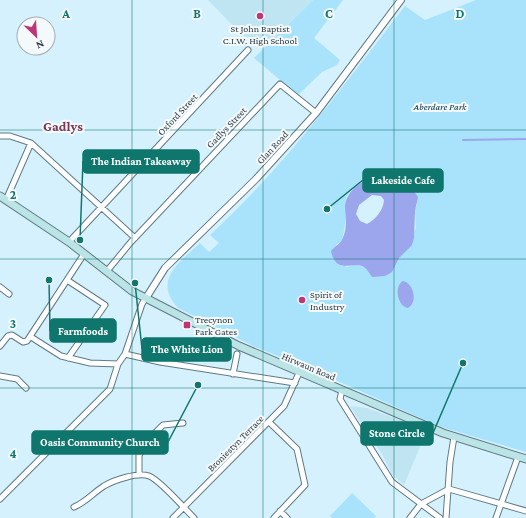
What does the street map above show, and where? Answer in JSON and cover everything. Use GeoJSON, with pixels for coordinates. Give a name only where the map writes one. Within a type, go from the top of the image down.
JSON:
{"type":"FeatureCollection","features":[{"type":"Feature","properties":{"kind":"main road","name":"Hirwaun Road"},"geometry":{"type":"LineString","coordinates":[[3,198],[69,242],[132,291],[238,346],[454,437],[526,459]]}},
{"type":"Feature","properties":{"kind":"street","name":"Glan Road"},"geometry":{"type":"LineString","coordinates":[[146,298],[165,268],[256,179],[316,113],[401,0]]}},
{"type":"Feature","properties":{"kind":"street","name":"Oxford Street"},"geometry":{"type":"LineString","coordinates":[[69,242],[248,50]]}},
{"type":"Feature","properties":{"kind":"street","name":"Gadlys Street"},"geometry":{"type":"LineString","coordinates":[[107,271],[135,238],[280,84],[316,113]]}},
{"type":"Feature","properties":{"kind":"street"},"geometry":{"type":"LineString","coordinates":[[0,136],[10,136],[31,143],[135,238]]}},
{"type":"Feature","properties":{"kind":"street"},"geometry":{"type":"LineString","coordinates":[[3,198],[31,143]]}},
{"type":"Feature","properties":{"kind":"street"},"geometry":{"type":"LineString","coordinates":[[0,346],[8,336],[12,335],[23,342],[31,337],[84,254]]}},
{"type":"Feature","properties":{"kind":"street"},"geometry":{"type":"LineString","coordinates":[[66,280],[104,305],[68,358]]}},
{"type":"Feature","properties":{"kind":"street"},"geometry":{"type":"LineString","coordinates":[[0,288],[9,294]]}},
{"type":"Feature","properties":{"kind":"street"},"geometry":{"type":"LineString","coordinates":[[0,499],[110,389],[118,364],[125,354],[142,304],[146,298]]}},
{"type":"Feature","properties":{"kind":"street"},"geometry":{"type":"LineString","coordinates":[[31,337],[60,356],[90,363],[118,364]]}},
{"type":"Feature","properties":{"kind":"street"},"geometry":{"type":"LineString","coordinates":[[160,362],[170,343],[198,356]]}},
{"type":"Feature","properties":{"kind":"street"},"geometry":{"type":"LineString","coordinates":[[125,354],[160,362],[295,383]]}},
{"type":"Feature","properties":{"kind":"street"},"geometry":{"type":"LineString","coordinates":[[233,374],[237,354]]}},
{"type":"Feature","properties":{"kind":"street","name":"Broniestyn Terrace"},"geometry":{"type":"LineString","coordinates":[[174,518],[284,406],[300,373]]}},
{"type":"Feature","properties":{"kind":"street"},"geometry":{"type":"LineString","coordinates":[[0,376],[17,379],[26,388]]}},
{"type":"Feature","properties":{"kind":"street"},"geometry":{"type":"LineString","coordinates":[[342,390],[340,399],[392,482],[440,518]]}},
{"type":"Feature","properties":{"kind":"street"},"geometry":{"type":"LineString","coordinates":[[140,475],[139,455],[151,437],[163,425],[183,422]]}},
{"type":"Feature","properties":{"kind":"street"},"geometry":{"type":"LineString","coordinates":[[269,422],[297,449],[305,485],[274,518]]}},
{"type":"Feature","properties":{"kind":"street"},"geometry":{"type":"LineString","coordinates":[[446,518],[454,437]]}},
{"type":"Feature","properties":{"kind":"street"},"geometry":{"type":"LineString","coordinates":[[496,518],[518,456]]}},
{"type":"Feature","properties":{"kind":"street"},"geometry":{"type":"LineString","coordinates":[[74,507],[84,502],[103,487],[115,480],[140,475],[149,476],[194,518]]}},
{"type":"Feature","properties":{"kind":"street"},"geometry":{"type":"LineString","coordinates":[[410,518],[421,504],[448,490],[526,511]]}},
{"type":"Feature","properties":{"kind":"street"},"geometry":{"type":"LineString","coordinates":[[280,511],[287,518]]}},
{"type":"Feature","properties":{"kind":"shaded area","name":"St John Baptist C.I.W. High School"},"geometry":{"type":"Polygon","coordinates":[[[208,0],[313,0],[263,48],[239,32],[208,0]]]}},
{"type":"Feature","properties":{"kind":"shaded area"},"geometry":{"type":"Polygon","coordinates":[[[350,406],[367,408],[427,430],[404,485],[392,474],[382,454],[350,406]]]}},
{"type":"Feature","properties":{"kind":"green space"},"geometry":{"type":"Polygon","coordinates":[[[313,0],[343,0],[314,38],[340,60],[337,65],[322,72],[298,95],[254,58],[313,0]]]}},
{"type":"Feature","properties":{"kind":"green space","name":"Aberdare Park"},"geometry":{"type":"Polygon","coordinates":[[[476,0],[526,0],[526,452],[441,427],[313,370],[253,346],[178,308],[171,298],[168,289],[168,280],[172,272],[184,257],[200,243],[209,252],[219,243],[210,235],[263,181],[312,125],[405,6],[425,20],[476,0]],[[364,181],[351,190],[346,198],[345,226],[342,241],[336,245],[346,267],[356,265],[365,267],[399,258],[416,228],[415,211],[417,204],[401,185],[364,181]],[[399,288],[402,304],[410,307],[413,302],[399,288]]]}},
{"type":"Feature","properties":{"kind":"green space"},"geometry":{"type":"Polygon","coordinates":[[[352,493],[376,516],[374,518],[332,518],[330,516],[352,493]]]}},
{"type":"Feature","properties":{"kind":"water"},"geometry":{"type":"Polygon","coordinates":[[[364,181],[393,183],[395,185],[401,185],[402,183],[411,187],[418,197],[415,211],[414,238],[412,245],[399,258],[392,272],[385,276],[372,277],[364,267],[341,265],[333,258],[331,251],[342,240],[346,223],[346,202],[348,196],[364,181]],[[372,195],[359,205],[356,214],[360,221],[367,224],[373,220],[382,208],[384,200],[381,196],[372,195]]]}},
{"type":"Feature","properties":{"kind":"water"},"geometry":{"type":"Polygon","coordinates":[[[403,281],[410,285],[414,298],[413,302],[408,308],[401,304],[398,296],[398,287],[403,281]]]}},
{"type":"Feature","properties":{"kind":"waterway"},"geometry":{"type":"LineString","coordinates":[[463,140],[526,139]]}},
{"type":"Feature","properties":{"kind":"place","name":"St John Baptist C.I.W. High School"},"geometry":{"type":"Point","coordinates":[260,16]}},
{"type":"Feature","properties":{"kind":"place","name":"Lakeside Cafe"},"geometry":{"type":"Point","coordinates":[327,209]}},
{"type":"Feature","properties":{"kind":"place","name":"The Indian Takeaway"},"geometry":{"type":"Point","coordinates":[80,240]}},
{"type":"Feature","properties":{"kind":"place","name":"Farmfoods"},"geometry":{"type":"Point","coordinates":[49,280]}},
{"type":"Feature","properties":{"kind":"place","name":"The White Lion"},"geometry":{"type":"Point","coordinates":[135,283]}},
{"type":"Feature","properties":{"kind":"place","name":"Spirit of Industry"},"geometry":{"type":"Point","coordinates":[302,300]}},
{"type":"Feature","properties":{"kind":"place","name":"Trecynon Park Gates"},"geometry":{"type":"Point","coordinates":[187,325]}},
{"type":"Feature","properties":{"kind":"place","name":"Stone Circle"},"geometry":{"type":"Point","coordinates":[463,363]}},
{"type":"Feature","properties":{"kind":"place","name":"Oasis Community Church"},"geometry":{"type":"Point","coordinates":[198,385]}},
{"type":"Feature","properties":{"kind":"district","name":"Gadlys"},"geometry":{"type":"Point","coordinates":[63,126]}}]}
